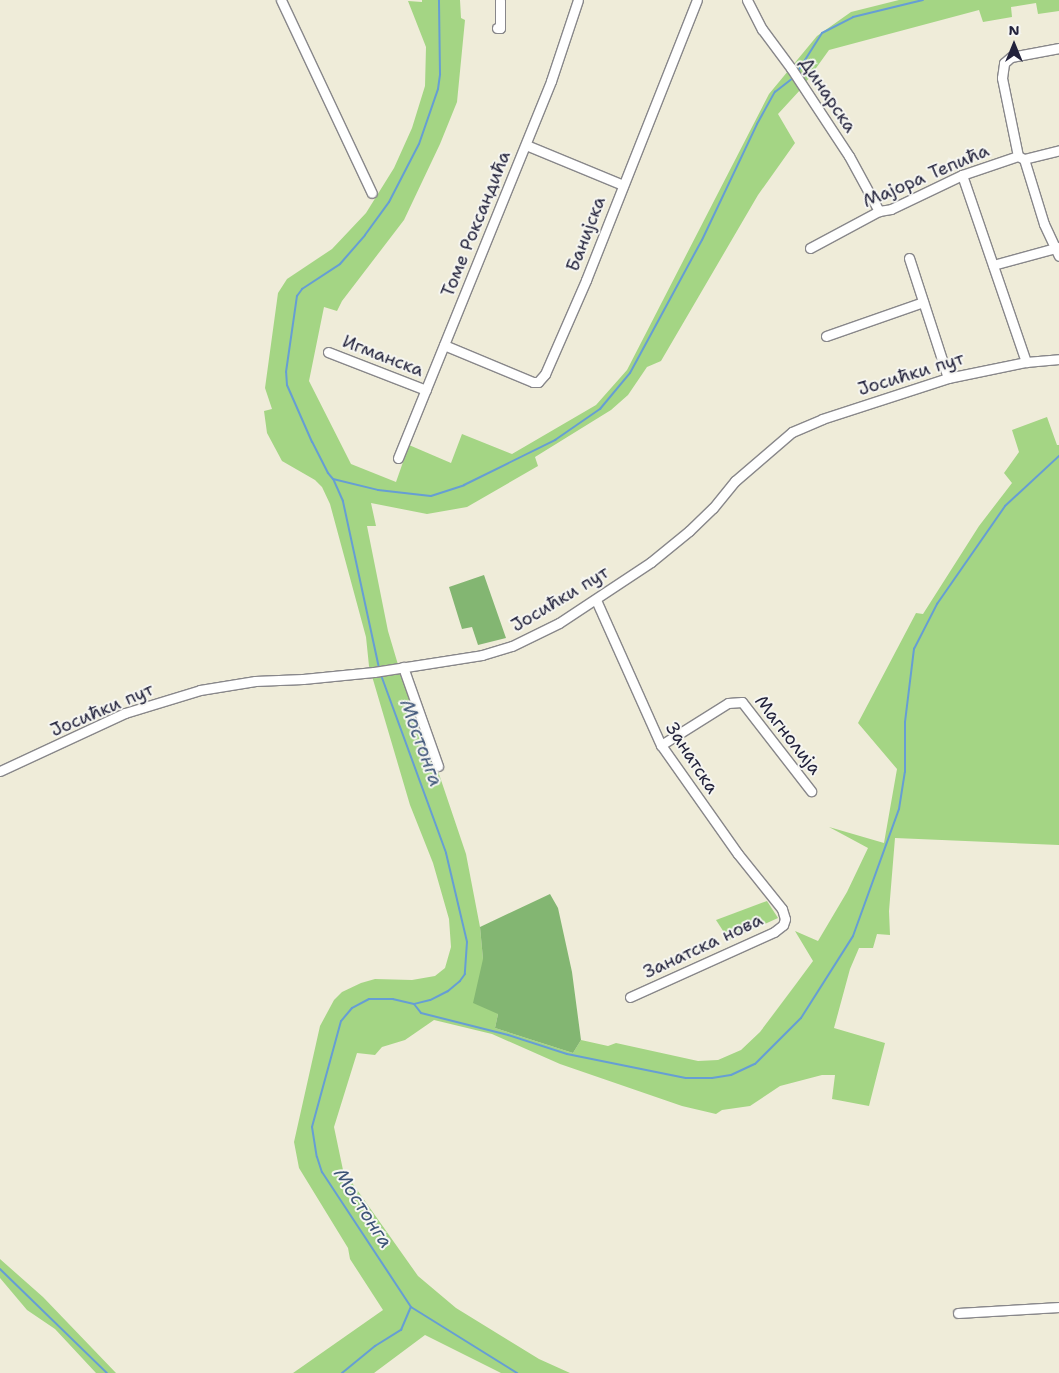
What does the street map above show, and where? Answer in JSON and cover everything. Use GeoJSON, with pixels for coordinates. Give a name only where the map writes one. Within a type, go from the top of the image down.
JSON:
{"type":"FeatureCollection","features":[{"type":"Feature","properties":{"kind":"street"},"geometry":{"type":"LineString","coordinates":[[281,0],[372,193]]}},
{"type":"Feature","properties":{"kind":"street"},"geometry":{"type":"LineString","coordinates":[[497,28],[500,28],[500,0]]}},
{"type":"Feature","properties":{"kind":"street","name":"Томе Роксандића"},"geometry":{"type":"LineString","coordinates":[[398,458],[526,145],[551,81],[578,0]]}},
{"type":"Feature","properties":{"kind":"street","name":"Банијска"},"geometry":{"type":"LineString","coordinates":[[444,345],[533,382],[538,382],[545,374],[582,288],[697,0]]}},
{"type":"Feature","properties":{"kind":"street","name":"Динарска"},"geometry":{"type":"LineString","coordinates":[[746,0],[762,28],[800,81],[849,156],[879,211]]}},
{"type":"Feature","properties":{"kind":"street"},"geometry":{"type":"LineString","coordinates":[[994,265],[1058,250],[1044,224],[1021,157],[1002,78],[1004,63],[1011,57],[1059,48]]}},
{"type":"Feature","properties":{"kind":"street"},"geometry":{"type":"LineString","coordinates":[[526,145],[623,185]]}},
{"type":"Feature","properties":{"kind":"street","name":"Мајора Тепића"},"geometry":{"type":"LineString","coordinates":[[810,248],[879,211],[891,208],[962,175],[1021,157],[1059,150]]}},
{"type":"Feature","properties":{"kind":"street"},"geometry":{"type":"LineString","coordinates":[[962,175],[1026,362]]}},
{"type":"Feature","properties":{"kind":"street"},"geometry":{"type":"LineString","coordinates":[[909,258],[948,378]]}},
{"type":"Feature","properties":{"kind":"street"},"geometry":{"type":"LineString","coordinates":[[826,336],[923,302]]}},
{"type":"Feature","properties":{"kind":"street","name":"Игманска"},"geometry":{"type":"LineString","coordinates":[[328,352],[426,390]]}},
{"type":"Feature","properties":{"kind":"street","name":"Јосићки пут"},"geometry":{"type":"LineString","coordinates":[[0,771],[125,713],[192,692],[254,681],[302,679],[374,672],[482,655],[512,646],[559,623],[596,600],[678,540],[713,508],[734,481],[792,432],[822,419],[948,378],[1026,362],[1059,359]]}},
{"type":"Feature","properties":{"kind":"street","name":"Занатска"},"geometry":{"type":"LineString","coordinates":[[596,600],[661,745],[738,854],[782,909],[785,919]]}},
{"type":"Feature","properties":{"kind":"street"},"geometry":{"type":"LineString","coordinates":[[400,668],[438,766]]}},
{"type":"Feature","properties":{"kind":"street","name":"Магнолија"},"geometry":{"type":"LineString","coordinates":[[661,745],[728,703],[738,700],[742,702],[811,791]]}},
{"type":"Feature","properties":{"kind":"street","name":"Занатска нова"},"geometry":{"type":"LineString","coordinates":[[630,997],[774,932],[783,925],[785,919]]}},
{"type":"Feature","properties":{"kind":"street"},"geometry":{"type":"LineString","coordinates":[[958,1313],[1059,1307]]}},
{"type":"Feature","properties":{"kind":"green space"},"geometry":{"type":"Polygon","coordinates":[[[422,0],[460,0],[461,18],[465,20],[457,102],[440,144],[404,220],[342,301],[337,311],[324,307],[309,381],[351,464],[396,482],[409,445],[451,463],[462,434],[512,454],[596,405],[627,370],[769,94],[817,36],[851,12],[899,0],[1059,0],[1059,11],[1038,14],[1036,3],[1011,7],[1012,17],[983,22],[979,10],[829,50],[801,89],[778,114],[795,143],[758,195],[661,361],[647,367],[628,395],[611,410],[535,457],[538,466],[467,507],[427,514],[371,503],[376,526],[367,526],[388,631],[402,678],[440,777],[466,854],[480,927],[483,959],[498,1014],[495,1028],[573,1053],[581,1040],[608,1046],[616,1043],[698,1061],[718,1060],[741,1050],[760,1032],[813,961],[795,931],[818,941],[847,892],[868,848],[829,827],[884,843],[897,769],[858,723],[916,613],[923,614],[979,526],[1012,483],[1004,473],[1019,452],[1012,430],[1047,417],[1057,445],[1059,445],[1059,845],[895,838],[889,911],[890,935],[877,934],[873,948],[859,948],[850,969],[834,1028],[885,1043],[869,1106],[832,1099],[835,1075],[822,1075],[780,1086],[750,1106],[722,1110],[716,1114],[682,1106],[560,1064],[492,1034],[434,1020],[405,1040],[382,1047],[375,1055],[357,1053],[334,1127],[343,1170],[418,1276],[456,1308],[539,1359],[570,1373],[501,1373],[425,1335],[374,1373],[293,1373],[383,1310],[350,1259],[348,1248],[299,1168],[294,1142],[320,1026],[334,1000],[342,992],[375,979],[412,980],[435,976],[445,968],[451,947],[449,919],[433,863],[410,805],[369,666],[366,637],[330,504],[322,487],[315,480],[282,461],[267,433],[264,411],[272,409],[265,388],[278,293],[287,279],[332,249],[366,213],[394,168],[412,128],[425,86],[426,47],[408,1],[422,2],[422,0]]]}},
{"type":"Feature","properties":{"kind":"green space"},"geometry":{"type":"Polygon","coordinates":[[[484,575],[506,638],[478,645],[472,627],[462,629],[449,587],[484,575]]]}},
{"type":"Feature","properties":{"kind":"green space"},"geometry":{"type":"Polygon","coordinates":[[[550,894],[558,908],[572,972],[581,1040],[573,1053],[495,1028],[498,1014],[473,1003],[483,959],[480,927],[550,894]]]}},
{"type":"Feature","properties":{"kind":"green space"},"geometry":{"type":"Polygon","coordinates":[[[767,901],[778,918],[729,940],[716,920],[767,901]]]}},
{"type":"Feature","properties":{"kind":"green space"},"geometry":{"type":"Polygon","coordinates":[[[0,1259],[43,1297],[116,1373],[96,1373],[55,1329],[27,1310],[0,1278],[0,1259]]]}},
{"type":"Feature","properties":{"kind":"waterway","name":"Мостонга"},"geometry":{"type":"LineString","coordinates":[[379,668],[343,501],[312,442],[287,385],[286,372],[297,296],[302,289],[340,264],[365,235],[389,202],[419,144],[438,89],[440,74],[439,0]]}},
{"type":"Feature","properties":{"kind":"waterway"},"geometry":{"type":"LineString","coordinates":[[798,71],[822,33],[853,17],[923,0]]}},
{"type":"Feature","properties":{"kind":"waterway"},"geometry":{"type":"LineString","coordinates":[[333,479],[378,490],[431,496],[464,485],[555,440],[600,409],[630,373],[702,240],[757,124],[775,92],[794,77]]}},
{"type":"Feature","properties":{"kind":"waterway"},"geometry":{"type":"LineString","coordinates":[[414,1004],[421,1013],[508,1035],[567,1054],[686,1078],[712,1078],[731,1075],[755,1064],[801,1018],[853,936],[899,809],[905,772],[905,722],[914,649],[937,604],[1005,506],[1059,456]]}},
{"type":"Feature","properties":{"kind":"waterway","name":"Мостонга"},"geometry":{"type":"LineString","coordinates":[[381,675],[446,853],[467,942],[465,974],[448,991],[430,1000],[414,1004],[393,999],[369,999],[352,1008],[341,1021],[312,1127],[317,1157],[322,1172],[411,1307],[517,1373]]}},
{"type":"Feature","properties":{"kind":"waterway"},"geometry":{"type":"LineString","coordinates":[[0,1269],[107,1373]]}},
{"type":"Feature","properties":{"kind":"waterway"},"geometry":{"type":"LineString","coordinates":[[342,1373],[375,1346],[401,1330],[411,1307]]}}]}
